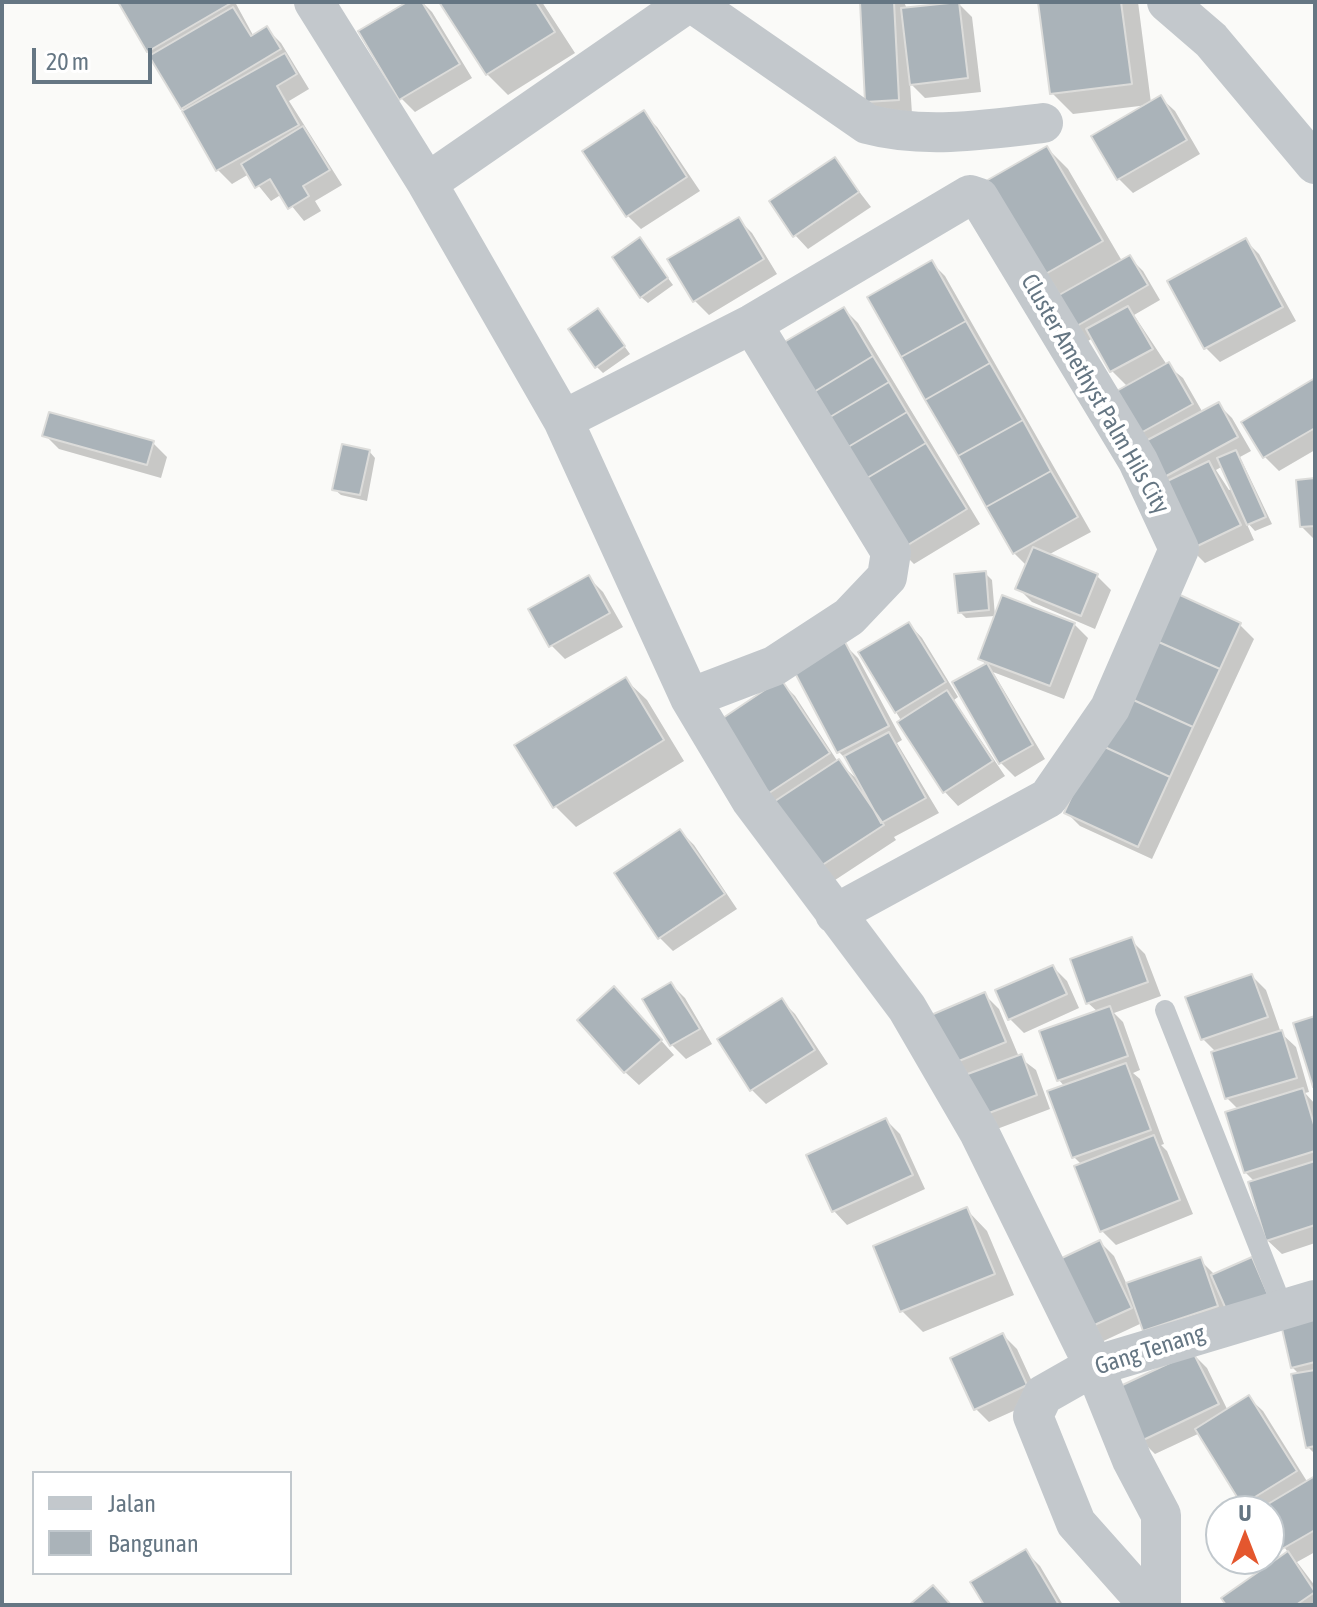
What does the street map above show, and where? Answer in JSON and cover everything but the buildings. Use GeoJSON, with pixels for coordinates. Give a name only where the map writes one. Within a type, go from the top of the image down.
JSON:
{"type":"FeatureCollection","features":[{"type":"Feature","properties":{"kind":"street"},"geometry":{"type":"LineString","coordinates":[[314,2],[427,183],[563,420],[690,698],[751,800],[907,1008],[979,1132],[1094,1366],[1132,1460],[1161,1515],[1161,1605]]}},
{"type":"Feature","properties":{"kind":"street"},"geometry":{"type":"LineString","coordinates":[[427,183],[690,2],[867,124],[896,132],[997,129],[1043,123]]}},
{"type":"Feature","properties":{"kind":"street"},"geometry":{"type":"LineString","coordinates":[[1167,2],[1211,40],[1315,164]]}},
{"type":"Feature","properties":{"kind":"street","name":"Cluster Amethyst Palm Hils City"},"geometry":{"type":"LineString","coordinates":[[563,420],[752,324],[966,195],[979,198],[1138,461],[1179,549],[1110,708],[1048,798],[835,914]]}},
{"type":"Feature","properties":{"kind":"street"},"geometry":{"type":"LineString","coordinates":[[690,698],[786,658],[849,617],[887,577],[891,565],[891,552],[752,324]]}},
{"type":"Feature","properties":{"kind":"street","name":"Gang Tenang"},"geometry":{"type":"LineString","coordinates":[[1149,1605],[1076,1523],[1033,1416],[1043,1395],[1094,1366],[1299,1304]]}},
{"type":"Feature","properties":{"kind":"lane"},"geometry":{"type":"LineString","coordinates":[[1165,1010],[1299,1304]]}}]}
